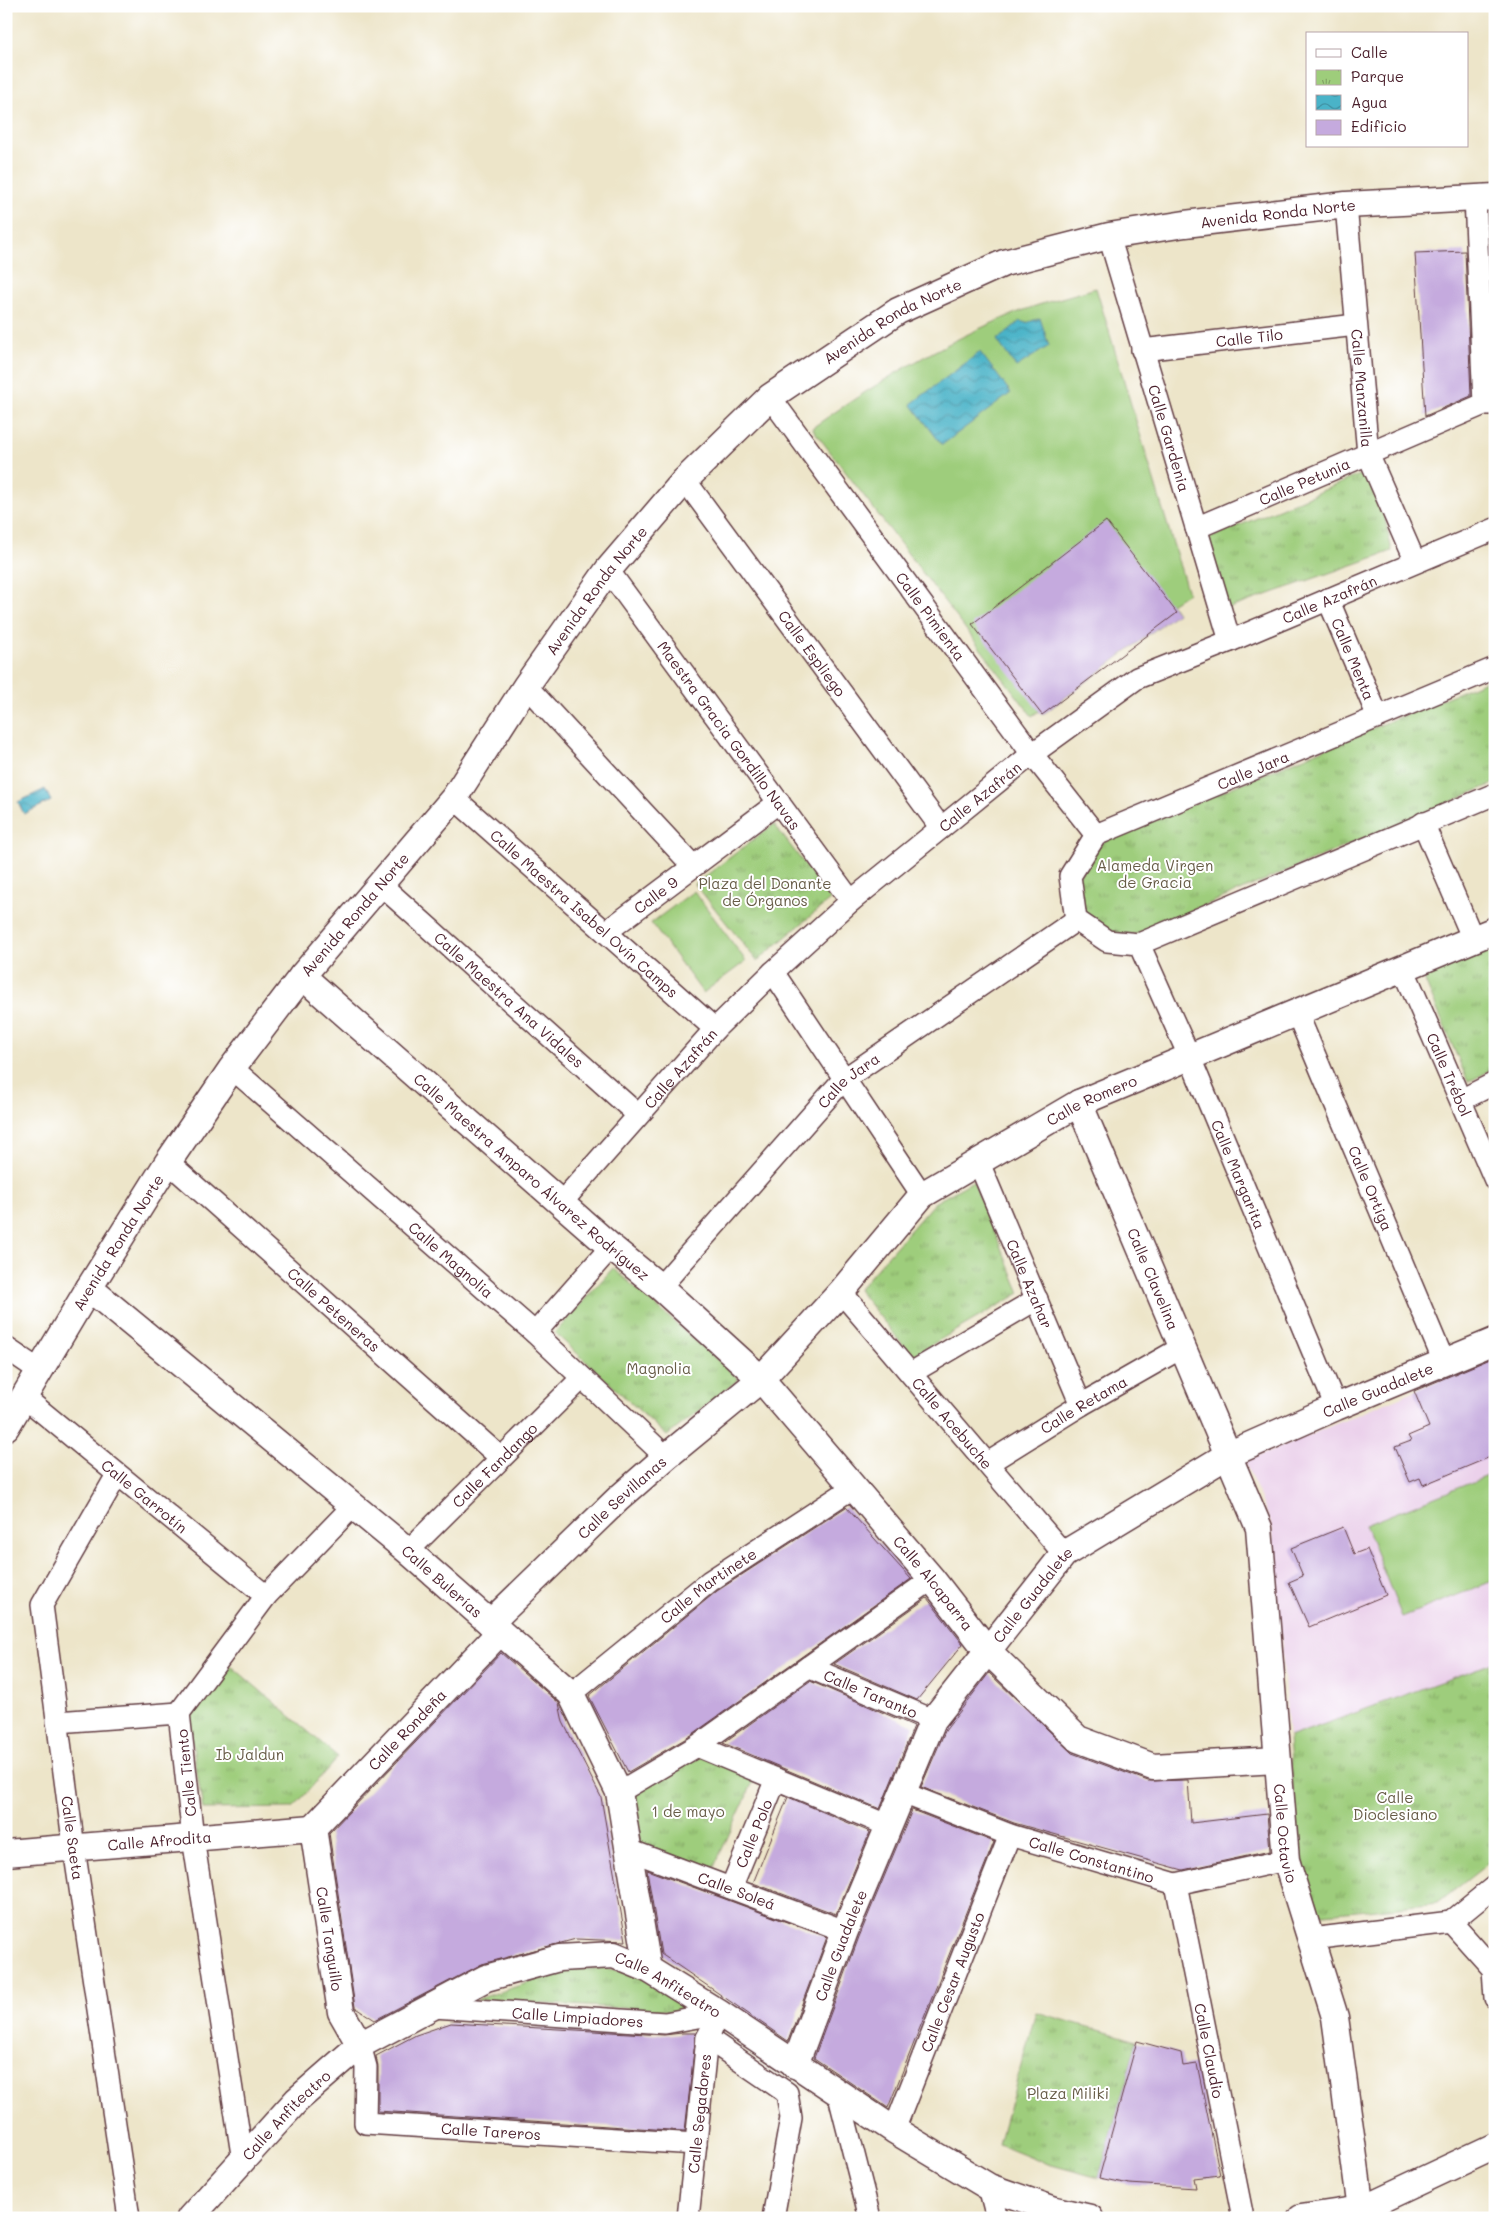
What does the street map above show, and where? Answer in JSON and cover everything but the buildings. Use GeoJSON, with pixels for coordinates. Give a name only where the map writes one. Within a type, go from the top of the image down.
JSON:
{"type":"FeatureCollection","features":[{"type":"Feature","properties":{"kind":"street","name":"Avenida Ronda Norte"},"geometry":{"type":"LineString","coordinates":[[6,1427],[89,1288],[168,1162],[232,1068],[302,976],[454,798],[526,686],[608,570],[685,480],[770,397],[898,311],[1004,263],[1109,236],[1185,224],[1346,205],[1485,197]]}},
{"type":"Feature","properties":{"kind":"street"},"geometry":{"type":"LineString","coordinates":[[1485,197],[1489,404]]}},
{"type":"Feature","properties":{"kind":"street","name":"Calle Manzanilla"},"geometry":{"type":"LineString","coordinates":[[1346,205],[1368,454],[1415,562]]}},
{"type":"Feature","properties":{"kind":"street","name":"Calle Gardenia"},"geometry":{"type":"LineString","coordinates":[[1109,236],[1230,641]]}},
{"type":"Feature","properties":{"kind":"street","name":"Calle Tilo"},"geometry":{"type":"LineString","coordinates":[[1142,350],[1356,325]]}},
{"type":"Feature","properties":{"kind":"street","name":"Calle Pimienta"},"geometry":{"type":"LineString","coordinates":[[770,397],[1032,754],[1096,835]]}},
{"type":"Feature","properties":{"kind":"street","name":"Calle Petunia"},"geometry":{"type":"LineString","coordinates":[[1196,528],[1489,404]]}},
{"type":"Feature","properties":{"kind":"street","name":"Calle Espliego"},"geometry":{"type":"LineString","coordinates":[[685,480],[940,828]]}},
{"type":"Feature","properties":{"kind":"street","name":"Calle Azafrán"},"geometry":{"type":"LineString","coordinates":[[561,1203],[715,1029],[772,972],[851,901],[940,828],[1032,754],[1137,678],[1230,641],[1495,528]]}},
{"type":"Feature","properties":{"kind":"street","name":"Maestra Gracia Gordillo Navas"},"geometry":{"type":"LineString","coordinates":[[608,570],[851,901]]}},
{"type":"Feature","properties":{"kind":"street","name":"Calle Menta"},"geometry":{"type":"LineString","coordinates":[[1328,599],[1378,718]]}},
{"type":"Feature","properties":{"kind":"street","name":"Calle Jara"},"geometry":{"type":"LineString","coordinates":[[1096,835],[1495,668]]}},
{"type":"Feature","properties":{"kind":"street"},"geometry":{"type":"LineString","coordinates":[[526,686],[694,866]]}},
{"type":"Feature","properties":{"kind":"street"},"geometry":{"type":"LineString","coordinates":[[1096,835],[1070,876],[1076,920],[1107,941],[1139,944],[1495,794]]}},
{"type":"Feature","properties":{"kind":"street","name":"Calle Maestra Isabel Ovín Camps"},"geometry":{"type":"LineString","coordinates":[[454,798],[715,1029]]}},
{"type":"Feature","properties":{"kind":"street","name":"Calle 9"},"geometry":{"type":"LineString","coordinates":[[606,932],[779,802]]}},
{"type":"Feature","properties":{"kind":"street"},"geometry":{"type":"LineString","coordinates":[[1423,823],[1484,934]]}},
{"type":"Feature","properties":{"kind":"street","name":"Calle Maestra Ana Vidales"},"geometry":{"type":"LineString","coordinates":[[381,885],[638,1115]]}},
{"type":"Feature","properties":{"kind":"street","name":"Calle Jara"},"geometry":{"type":"LineString","coordinates":[[660,1287],[843,1080],[1076,920]]}},
{"type":"Feature","properties":{"kind":"street","name":"Calle Romero"},"geometry":{"type":"LineString","coordinates":[[761,1379],[841,1292],[922,1195],[1079,1103],[1484,934]]}},
{"type":"Feature","properties":{"kind":"street","name":"Calle Margarita"},"geometry":{"type":"LineString","coordinates":[[1139,944],[1190,1058],[1336,1407]]}},
{"type":"Feature","properties":{"kind":"street","name":"Calle Trébol"},"geometry":{"type":"LineString","coordinates":[[1403,968],[1495,1180]]}},
{"type":"Feature","properties":{"kind":"street"},"geometry":{"type":"LineString","coordinates":[[772,972],[922,1195]]}},
{"type":"Feature","properties":{"kind":"street","name":"Calle Maestra Amparo Álvarez Rodríguez"},"geometry":{"type":"LineString","coordinates":[[302,976],[611,1247],[660,1287],[761,1379]]}},
{"type":"Feature","properties":{"kind":"street","name":"Calle Ortiga"},"geometry":{"type":"LineString","coordinates":[[1297,1013],[1444,1362]]}},
{"type":"Feature","properties":{"kind":"street","name":"Calle Magnolia"},"geometry":{"type":"LineString","coordinates":[[232,1068],[535,1333],[666,1457]]}},
{"type":"Feature","properties":{"kind":"street"},"geometry":{"type":"LineString","coordinates":[[1461,1100],[1495,1083]]}},
{"type":"Feature","properties":{"kind":"street","name":"Calle Clavelina"},"geometry":{"type":"LineString","coordinates":[[1079,1103],[1181,1348],[1228,1455]]}},
{"type":"Feature","properties":{"kind":"street","name":"Calle Peteneras"},"geometry":{"type":"LineString","coordinates":[[168,1162],[501,1458]]}},
{"type":"Feature","properties":{"kind":"street","name":"Calle Azahar"},"geometry":{"type":"LineString","coordinates":[[979,1163],[1081,1405]]}},
{"type":"Feature","properties":{"kind":"street"},"geometry":{"type":"LineString","coordinates":[[535,1333],[611,1247]]}},
{"type":"Feature","properties":{"kind":"street","name":"Calle Bulerías"},"geometry":{"type":"LineString","coordinates":[[89,1288],[408,1551],[571,1694],[619,1792],[648,1969]]}},
{"type":"Feature","properties":{"kind":"street","name":"Calle Acebuche"},"geometry":{"type":"LineString","coordinates":[[841,1292],[1064,1554]]}},
{"type":"Feature","properties":{"kind":"street"},"geometry":{"type":"LineString","coordinates":[[911,1373],[1037,1299]]}},
{"type":"Feature","properties":{"kind":"street","name":"Calle Guadalete"},"geometry":{"type":"LineString","coordinates":[[795,2065],[845,1931],[933,1720],[1064,1554],[1228,1455],[1336,1407],[1495,1341]]}},
{"type":"Feature","properties":{"kind":"street"},"geometry":{"type":"LineString","coordinates":[[6,1348],[40,1371]]}},
{"type":"Feature","properties":{"kind":"street","name":"Calle Retama"},"geometry":{"type":"LineString","coordinates":[[988,1463],[1081,1405],[1181,1348]]}},
{"type":"Feature","properties":{"kind":"street","name":"Calle Fandango"},"geometry":{"type":"LineString","coordinates":[[408,1551],[582,1378]]}},
{"type":"Feature","properties":{"kind":"street","name":"Calle Sevillanas"},"geometry":{"type":"LineString","coordinates":[[495,1627],[618,1499],[761,1379]]}},
{"type":"Feature","properties":{"kind":"street","name":"Calle Alcaparra"},"geometry":{"type":"LineString","coordinates":[[761,1379],[932,1579],[987,1650],[1078,1739],[1153,1767],[1277,1760]]}},
{"type":"Feature","properties":{"kind":"street","name":"Calle Garrotín"},"geometry":{"type":"LineString","coordinates":[[24,1397],[266,1596]]}},
{"type":"Feature","properties":{"kind":"street","name":"Calle Octavio"},"geometry":{"type":"LineString","coordinates":[[1228,1455],[1259,1528],[1286,1860],[1335,2017],[1362,2213]]}},
{"type":"Feature","properties":{"kind":"street","name":"Calle Saeta"},"geometry":{"type":"LineString","coordinates":[[117,1475],[42,1605],[74,1848],[129,2218]]}},
{"type":"Feature","properties":{"kind":"street","name":"Calle Martinete"},"geometry":{"type":"LineString","coordinates":[[571,1694],[710,1581],[854,1486]]}},
{"type":"Feature","properties":{"kind":"street","name":"Calle Tiento"},"geometry":{"type":"LineString","coordinates":[[243,2160],[193,1838],[179,1713],[266,1596],[353,1506]]}},
{"type":"Feature","properties":{"kind":"street"},"geometry":{"type":"LineString","coordinates":[[619,1792],[697,1746],[932,1579]]}},
{"type":"Feature","properties":{"kind":"street","name":"Calle Rondeña"},"geometry":{"type":"LineString","coordinates":[[313,1828],[495,1627]]}},
{"type":"Feature","properties":{"kind":"street","name":"Calle Taranto"},"geometry":{"type":"LineString","coordinates":[[808,1667],[933,1720]]}},
{"type":"Feature","properties":{"kind":"street"},"geometry":{"type":"LineString","coordinates":[[57,1722],[179,1713]]}},
{"type":"Feature","properties":{"kind":"street"},"geometry":{"type":"LineString","coordinates":[[697,1746],[889,1826]]}},
{"type":"Feature","properties":{"kind":"street","name":"Calle Polo"},"geometry":{"type":"LineString","coordinates":[[731,1888],[776,1779]]}},
{"type":"Feature","properties":{"kind":"street","name":"Calle Constantino"},"geometry":{"type":"LineString","coordinates":[[903,1793],[1010,1835],[1176,1884],[1286,1860]]}},
{"type":"Feature","properties":{"kind":"street","name":"Calle Afrodita"},"geometry":{"type":"LineString","coordinates":[[6,1854],[313,1828]]}},
{"type":"Feature","properties":{"kind":"street","name":"Calle Tanguillo"},"geometry":{"type":"LineString","coordinates":[[313,1828],[341,2012],[360,2045]]}},
{"type":"Feature","properties":{"kind":"street","name":"Calle Cesar Augusto"},"geometry":{"type":"LineString","coordinates":[[894,2130],[1010,1835]]}},
{"type":"Feature","properties":{"kind":"street","name":"Calle Soleá"},"geometry":{"type":"LineString","coordinates":[[629,1850],[845,1931]]}},
{"type":"Feature","properties":{"kind":"street","name":"Calle Claudio"},"geometry":{"type":"LineString","coordinates":[[1176,1884],[1243,2218]]}},
{"type":"Feature","properties":{"kind":"street"},"geometry":{"type":"LineString","coordinates":[[1311,1938],[1451,1922],[1495,1886]]}},
{"type":"Feature","properties":{"kind":"street"},"geometry":{"type":"LineString","coordinates":[[1451,1922],[1493,1969],[1495,1998]]}},
{"type":"Feature","properties":{"kind":"street","name":"Calle Anfiteatro"},"geometry":{"type":"LineString","coordinates":[[190,2218],[297,2100],[360,2045],[486,1978],[559,1958],[614,1955],[648,1969],[719,2013],[894,2130],[989,2186],[1055,2210],[1090,2218]]}},
{"type":"Feature","properties":{"kind":"street","name":"Calle Limpiadores"},"geometry":{"type":"LineString","coordinates":[[434,2007],[665,2022],[719,2013]]}},
{"type":"Feature","properties":{"kind":"street","name":"Calle Segadores"},"geometry":{"type":"LineString","coordinates":[[688,2218],[707,2038],[719,2013]]}},
{"type":"Feature","properties":{"kind":"street"},"geometry":{"type":"LineString","coordinates":[[707,2038],[787,2092],[791,2118],[773,2218]]}},
{"type":"Feature","properties":{"kind":"street","name":"Calle Tareros"},"geometry":{"type":"LineString","coordinates":[[360,2045],[366,2067],[365,2123],[696,2144]]}},
{"type":"Feature","properties":{"kind":"street"},"geometry":{"type":"LineString","coordinates":[[838,2092],[870,2218]]}},
{"type":"Feature","properties":{"kind":"street"},"geometry":{"type":"LineString","coordinates":[[1301,2218],[1362,2213],[1495,2146]]}},
{"type":"Feature","properties":{"kind":"street"},"geometry":{"type":"LineString","coordinates":[[989,2186],[997,2218]]}},
{"type":"Feature","properties":{"kind":"shaded area"},"geometry":{"type":"Polygon","coordinates":[[[1495,1357],[1495,1662],[1289,1737],[1272,1525],[1245,1462],[1495,1357]]]}},
{"type":"Feature","properties":{"kind":"green space"},"geometry":{"type":"Polygon","coordinates":[[[1096,288],[1188,593],[1171,604],[1177,613],[1042,715],[1039,711],[1032,716],[812,428],[885,379],[962,337],[1026,309],[1096,288]]]}},
{"type":"Feature","properties":{"kind":"green space"},"geometry":{"type":"Polygon","coordinates":[[[1374,469],[1392,551],[1221,611],[1200,542],[1374,469]]]}},
{"type":"Feature","properties":{"kind":"green space","name":"Alameda Virgen de Gracia"},"geometry":{"type":"Polygon","coordinates":[[[1495,677],[1495,783],[1137,934],[1108,934],[1085,913],[1078,877],[1102,842],[1495,677]]]}},
{"type":"Feature","properties":{"kind":"green space","name":"Plaza del Donante de Órganos"},"geometry":{"type":"Polygon","coordinates":[[[774,824],[831,899],[757,961],[695,884],[774,824]]]}},
{"type":"Feature","properties":{"kind":"green space"},"geometry":{"type":"Polygon","coordinates":[[[694,891],[746,961],[703,993],[651,923],[694,891]]]}},
{"type":"Feature","properties":{"kind":"green space"},"geometry":{"type":"Polygon","coordinates":[[[1495,945],[1495,1068],[1468,1082],[1423,976],[1495,945]]]}},
{"type":"Feature","properties":{"kind":"green space"},"geometry":{"type":"Polygon","coordinates":[[[973,1181],[1020,1293],[912,1356],[858,1290],[934,1203],[973,1181]]]}},
{"type":"Feature","properties":{"kind":"green space","name":"Magnolia"},"geometry":{"type":"Polygon","coordinates":[[[613,1268],[739,1379],[667,1436],[555,1333],[613,1268]]]}},
{"type":"Feature","properties":{"kind":"green space"},"geometry":{"type":"Polygon","coordinates":[[[1490,1475],[1495,1487],[1495,1580],[1402,1617],[1365,1525],[1490,1475]]]}},
{"type":"Feature","properties":{"kind":"green space","name":"Calle Dioclesiano"},"geometry":{"type":"Polygon","coordinates":[[[1495,1662],[1495,1858],[1438,1903],[1315,1915],[1297,1841],[1289,1737],[1495,1662]]]}},
{"type":"Feature","properties":{"kind":"green space","name":"Ib Jaldun"},"geometry":{"type":"Polygon","coordinates":[[[228,1663],[338,1757],[293,1808],[203,1809],[188,1717],[228,1663]]]}},
{"type":"Feature","properties":{"kind":"green space","name":"1 de mayo"},"geometry":{"type":"Polygon","coordinates":[[[696,1751],[754,1780],[713,1869],[630,1842],[620,1798],[696,1751]]]}},
{"type":"Feature","properties":{"kind":"green space"},"geometry":{"type":"Polygon","coordinates":[[[602,1968],[632,1972],[696,2012],[475,2000],[567,1970],[602,1968]]]}},
{"type":"Feature","properties":{"kind":"green space","name":"Plaza Miliki"},"geometry":{"type":"Polygon","coordinates":[[[1036,2012],[1137,2041],[1099,2178],[1048,2164],[999,2144],[1036,2012]]]}},
{"type":"Feature","properties":{"kind":"water"},"geometry":{"type":"Polygon","coordinates":[[[1040,318],[1049,346],[1016,367],[997,340],[1020,321],[1026,323],[1040,318]]]}},
{"type":"Feature","properties":{"kind":"water"},"geometry":{"type":"Polygon","coordinates":[[[980,352],[1011,393],[942,445],[911,404],[980,352]]]}},
{"type":"Feature","properties":{"kind":"water"},"geometry":{"type":"Polygon","coordinates":[[[45,789],[51,801],[24,814],[18,802],[45,789]]]}}]}
